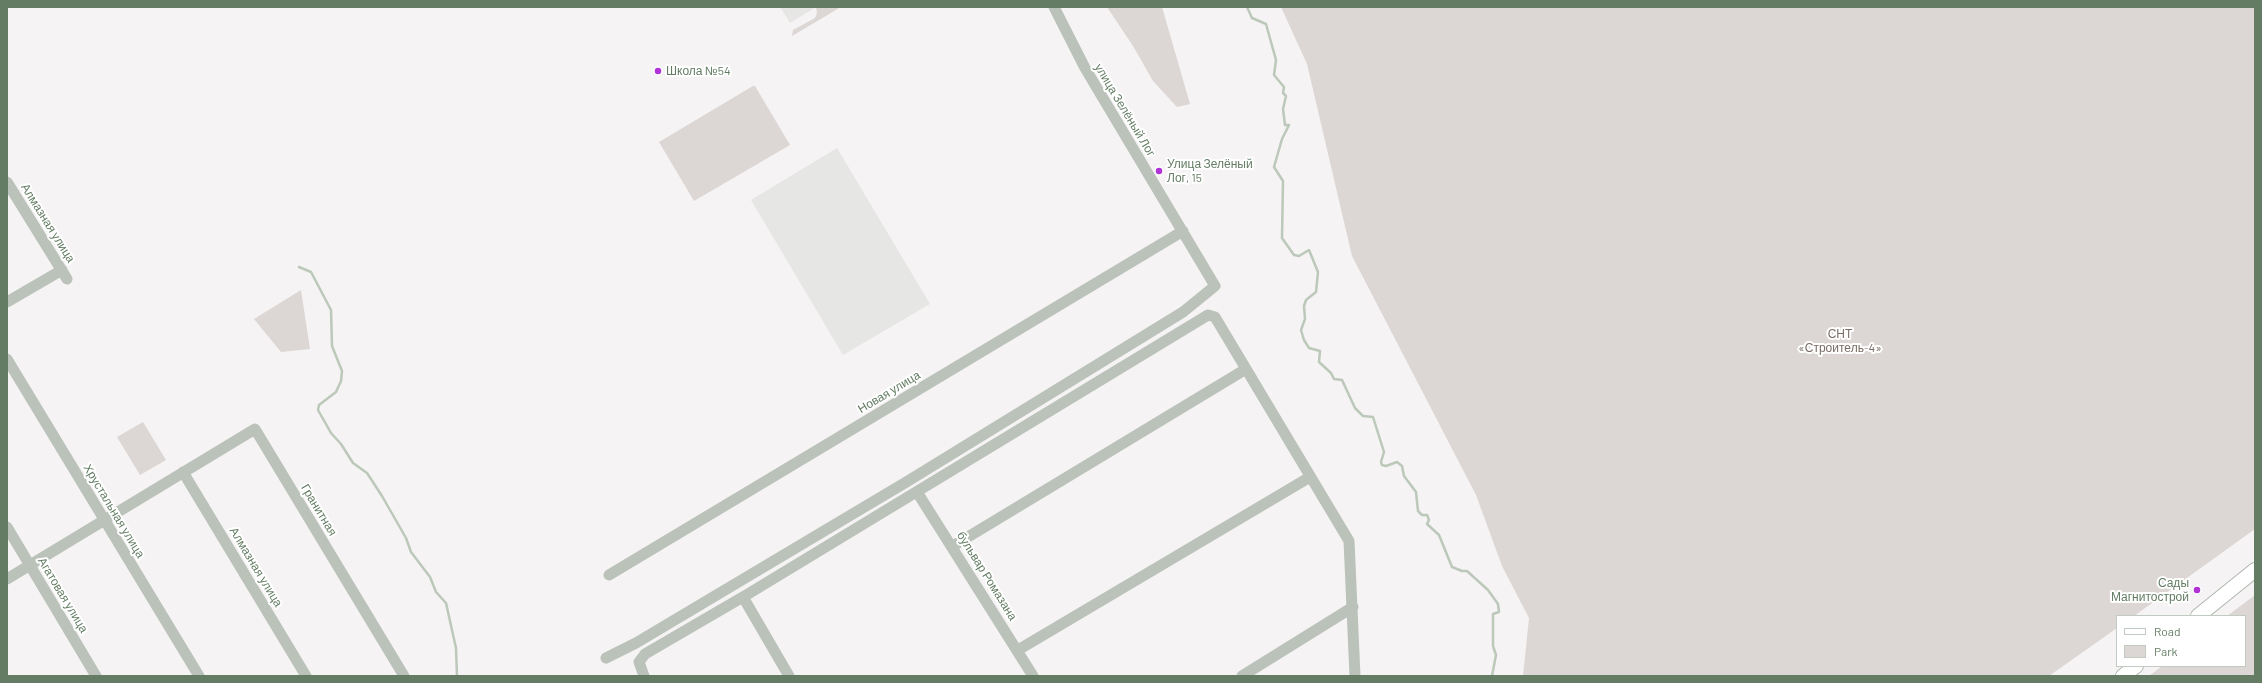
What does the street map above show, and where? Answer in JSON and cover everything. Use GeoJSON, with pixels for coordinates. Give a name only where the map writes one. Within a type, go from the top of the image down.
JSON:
{"type":"FeatureCollection","features":[{"type":"Feature","properties":{"kind":"main road"},"geometry":{"type":"LineString","coordinates":[[2199,615],[2255,570]]}},
{"type":"Feature","properties":{"kind":"main road"},"geometry":{"type":"LineString","coordinates":[[2124,676],[2135,667]]}},
{"type":"Feature","properties":{"kind":"street","name":"улица Зелёный Лог"},"geometry":{"type":"LineString","coordinates":[[606,658],[636,643],[908,481],[1183,312],[1215,286],[1085,68],[1054,7]]}},
{"type":"Feature","properties":{"kind":"street","name":"Алмазная улица"},"geometry":{"type":"LineString","coordinates":[[7,182],[64,274],[7,302]]}},
{"type":"Feature","properties":{"kind":"street","name":"Новая улица"},"geometry":{"type":"LineString","coordinates":[[609,575],[1182,231]]}},
{"type":"Feature","properties":{"kind":"street"},"geometry":{"type":"LineString","coordinates":[[644,676],[639,662],[645,654],[744,597],[1206,315],[1211,315],[1215,318],[1349,541],[1355,676]]}},
{"type":"Feature","properties":{"kind":"street","name":"Хрустальная улица"},"geometry":{"type":"LineString","coordinates":[[7,359],[199,676]]}},
{"type":"Feature","properties":{"kind":"street"},"geometry":{"type":"LineString","coordinates":[[953,546],[1246,369]]}},
{"type":"Feature","properties":{"kind":"street","name":"Гранитная"},"geometry":{"type":"LineString","coordinates":[[183,472],[255,429],[404,676]]}},
{"type":"Feature","properties":{"kind":"street","name":"Алмазная улица"},"geometry":{"type":"LineString","coordinates":[[183,472],[306,676]]}},
{"type":"Feature","properties":{"kind":"street"},"geometry":{"type":"LineString","coordinates":[[7,579],[105,521],[183,472]]}},
{"type":"Feature","properties":{"kind":"street"},"geometry":{"type":"LineString","coordinates":[[1018,650],[1310,477]]}},
{"type":"Feature","properties":{"kind":"street","name":"бульвар Ромазана"},"geometry":{"type":"LineString","coordinates":[[917,492],[953,546],[1034,676]]}},
{"type":"Feature","properties":{"kind":"street","name":"Агатовая улица"},"geometry":{"type":"LineString","coordinates":[[7,527],[96,676]]}},
{"type":"Feature","properties":{"kind":"street"},"geometry":{"type":"LineString","coordinates":[[744,597],[789,676]]}},
{"type":"Feature","properties":{"kind":"street"},"geometry":{"type":"LineString","coordinates":[[1242,676],[1353,607]]}},
{"type":"Feature","properties":{"kind":"shaded area"},"geometry":{"type":"Polygon","coordinates":[[[780,7],[816,7],[790,23],[780,7]]]}},
{"type":"Feature","properties":{"kind":"shaded area"},"geometry":{"type":"Polygon","coordinates":[[[837,148],[930,304],[843,355],[751,200],[837,148]]]}},
{"type":"Feature","properties":{"kind":"green space"},"geometry":{"type":"Polygon","coordinates":[[[816,7],[841,7],[792,36],[793,30],[815,18],[817,13],[816,7]]]}},
{"type":"Feature","properties":{"kind":"green space"},"geometry":{"type":"Polygon","coordinates":[[[1107,7],[1162,7],[1190,104],[1177,107],[1153,81],[1133,46],[1107,7]]]}},
{"type":"Feature","properties":{"kind":"green space","name":"СНТ «Строитель-4»"},"geometry":{"type":"Polygon","coordinates":[[[1281,7],[2255,7],[2255,529],[2135,615],[2116,615],[2116,629],[2049,676],[1523,676],[1529,618],[1502,566],[1476,495],[1352,256],[1307,64],[1281,7]]]}},
{"type":"Feature","properties":{"kind":"green space"},"geometry":{"type":"Polygon","coordinates":[[[755,86],[790,145],[694,201],[659,142],[755,86]]]}},
{"type":"Feature","properties":{"kind":"green space"},"geometry":{"type":"Polygon","coordinates":[[[301,290],[310,349],[281,352],[254,319],[301,290]]]}},
{"type":"Feature","properties":{"kind":"green space"},"geometry":{"type":"Polygon","coordinates":[[[143,422],[166,460],[140,475],[117,437],[143,422]]]}},
{"type":"Feature","properties":{"kind":"green space"},"geometry":{"type":"Polygon","coordinates":[[[2255,595],[2255,676],[2149,676],[2161,667],[2246,667],[2246,615],[2228,615],[2255,595]]]}},
{"type":"Feature","properties":{"kind":"waterway"},"geometry":{"type":"LineString","coordinates":[[1247,7],[1252,18],[1266,24],[1276,60],[1274,75],[1284,87],[1283,93],[1286,96],[1283,109],[1285,125],[1289,125],[1282,139],[1274,167],[1283,181],[1282,238],[1294,255],[1299,256],[1309,250],[1318,272],[1316,292],[1306,300],[1304,306],[1305,319],[1301,330],[1304,340],[1309,348],[1320,351],[1319,362],[1331,373],[1334,379],[1342,380],[1355,408],[1363,416],[1373,417],[1384,452],[1381,462],[1382,465],[1386,466],[1397,462],[1402,466],[1404,476],[1416,492],[1418,511],[1422,515],[1427,515],[1429,520],[1427,524],[1439,535],[1452,567],[1462,571],[1467,571],[1488,590],[1498,604],[1499,612],[1493,614],[1493,646],[1496,655],[1492,676]]}},
{"type":"Feature","properties":{"kind":"waterway"},"geometry":{"type":"LineString","coordinates":[[299,267],[311,272],[331,310],[332,346],[342,371],[341,381],[336,392],[319,405],[318,410],[331,433],[341,444],[353,463],[367,473],[406,538],[411,552],[430,577],[436,592],[446,603],[456,648],[457,676]]}},
{"type":"Feature","properties":{"kind":"place","name":"Школа №54"},"geometry":{"type":"Point","coordinates":[658,71]}},
{"type":"Feature","properties":{"kind":"place","name":"Улица Зелёный Лог, 15"},"geometry":{"type":"Point","coordinates":[1159,171]}},
{"type":"Feature","properties":{"kind":"place","name":"Сады Магнитострой"},"geometry":{"type":"Point","coordinates":[2197,590]}}]}
